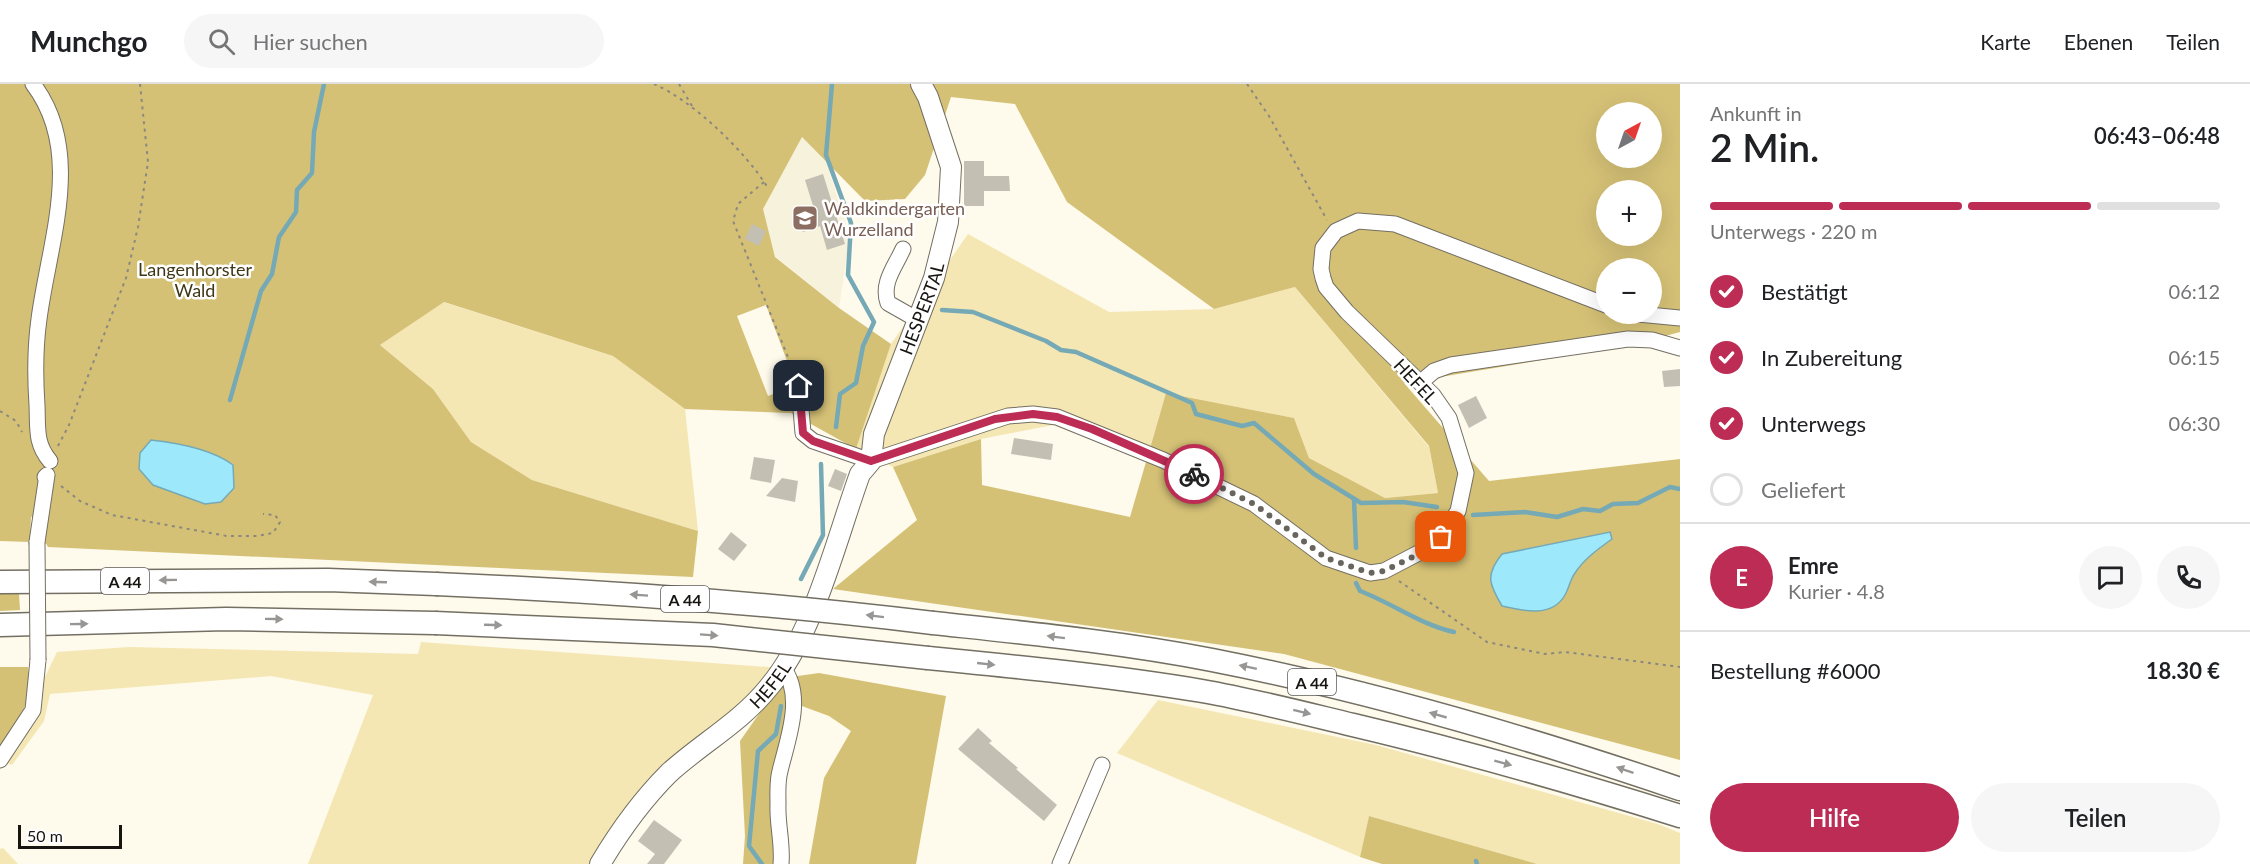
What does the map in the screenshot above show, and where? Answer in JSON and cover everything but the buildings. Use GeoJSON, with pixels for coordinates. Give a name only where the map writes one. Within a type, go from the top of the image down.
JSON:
{"type":"FeatureCollection","features":[{"type":"Feature","properties":{"kind":"highway","name":"A 44"},"geometry":{"type":"LineString","coordinates":[[0,582],[328,580],[436,584],[677,598],[823,610],[1133,646],[1291,676],[1595,760],[1680,789]]}},
{"type":"Feature","properties":{"kind":"highway","name":"A 44"},"geometry":{"type":"LineString","coordinates":[[0,625],[226,619],[435,622],[713,635],[1127,680],[1281,707],[1541,774],[1680,816]]}},
{"type":"Feature","properties":{"kind":"main road","name":"HESPERTAL"},"geometry":{"type":"LineString","coordinates":[[871,461],[874,434],[934,278],[948,222],[951,167],[928,97],[921,84]]}},
{"type":"Feature","properties":{"kind":"main road","name":"HEFEL"},"geometry":{"type":"LineString","coordinates":[[600,864],[656,787],[744,714],[783,668],[817,597],[860,474],[871,461]]}},
{"type":"Feature","properties":{"kind":"street"},"geometry":{"type":"LineString","coordinates":[[0,760],[33,710],[38,660],[37,542],[48,471],[39,448],[34,375],[38,320],[62,163],[58,134],[41,95],[33,84]]}},
{"type":"Feature","properties":{"kind":"street","name":"HEFEL"},"geometry":{"type":"LineString","coordinates":[[1384,571],[1430,547],[1441,537],[1458,511],[1465,486],[1464,460],[1449,418],[1421,382],[1347,312],[1326,287],[1321,269],[1323,248],[1329,239],[1343,226],[1358,221],[1395,224],[1596,301]]}},
{"type":"Feature","properties":{"kind":"street"},"geometry":{"type":"LineString","coordinates":[[903,249],[886,284],[885,295],[888,303],[918,320]]}},
{"type":"Feature","properties":{"kind":"street"},"geometry":{"type":"LineString","coordinates":[[1662,316],[1680,318]]}},
{"type":"Feature","properties":{"kind":"street"},"geometry":{"type":"LineString","coordinates":[[1421,382],[1434,371],[1451,365],[1570,346],[1642,339],[1680,348]]}},
{"type":"Feature","properties":{"kind":"street"},"geometry":{"type":"LineString","coordinates":[[799,386],[803,433],[813,441],[871,461],[1008,416],[1033,414],[1057,417],[1125,444],[1254,504],[1333,561],[1370,573],[1384,571]]}},
{"type":"Feature","properties":{"kind":"street"},"geometry":{"type":"LineString","coordinates":[[782,864],[777,806],[779,774],[787,744],[794,697],[790,678],[783,668]]}},
{"type":"Feature","properties":{"kind":"street"},"geometry":{"type":"LineString","coordinates":[[1060,864],[1102,765]]}},
{"type":"Feature","properties":{"kind":"path"},"geometry":{"type":"LineString","coordinates":[[140,84],[148,162],[138,227],[126,278],[69,425],[48,471],[80,501],[122,517],[227,536],[257,536],[273,532],[280,522],[275,514],[263,514]]}},
{"type":"Feature","properties":{"kind":"path"},"geometry":{"type":"LineString","coordinates":[[654,84],[677,94],[735,146],[768,188]]}},
{"type":"Feature","properties":{"kind":"path"},"geometry":{"type":"LineString","coordinates":[[679,84],[695,111]]}},
{"type":"Feature","properties":{"kind":"path"},"geometry":{"type":"LineString","coordinates":[[1247,84],[1274,124],[1329,225]]}},
{"type":"Feature","properties":{"kind":"path"},"geometry":{"type":"LineString","coordinates":[[764,182],[738,204],[733,221],[799,386]]}},
{"type":"Feature","properties":{"kind":"path"},"geometry":{"type":"LineString","coordinates":[[0,411],[16,421],[27,439]]}},
{"type":"Feature","properties":{"kind":"path"},"geometry":{"type":"LineString","coordinates":[[1384,571],[1487,642],[1545,654],[1565,652],[1680,667]]}},
{"type":"Feature","properties":{"kind":"shaded area","name":"Waldkindergarten Wurzelland"},"geometry":{"type":"Polygon","coordinates":[[[802,137],[826,162],[847,227],[848,248],[839,308],[775,256],[762,209],[802,137]]]}},
{"type":"Feature","properties":{"kind":"shaded area"},"geometry":{"type":"Polygon","coordinates":[[[968,234],[1109,312],[1214,309],[1295,287],[1429,447],[1438,493],[1385,498],[1309,458],[1294,418],[1166,393],[1146,461],[1053,425],[981,439],[893,467],[856,449],[891,344],[968,234]]]}},
{"type":"Feature","properties":{"kind":"shaded area"},"geometry":{"type":"Polygon","coordinates":[[[443,302],[613,356],[685,409],[698,531],[532,480],[471,442],[433,389],[380,345],[443,302]]]}},
{"type":"Feature","properties":{"kind":"shaded area"},"geometry":{"type":"Polygon","coordinates":[[[421,642],[783,668],[671,772],[600,864],[308,864],[373,695],[271,676],[50,694],[44,721],[12,765],[6,763],[38,710],[44,679],[57,652],[129,647],[418,654],[421,642]]]}},
{"type":"Feature","properties":{"kind":"shaded area"},"geometry":{"type":"Polygon","coordinates":[[[1158,700],[1376,745],[1658,824],[1680,833],[1680,864],[1537,864],[1369,816],[1360,857],[1117,753],[1158,700]]]}},
{"type":"Feature","properties":{"kind":"shaded area"},"geometry":{"type":"Polygon","coordinates":[[[3,848],[18,864],[0,864],[0,849],[3,848]]]}},
{"type":"Feature","properties":{"kind":"green space","name":"Langenhorster Wald"},"geometry":{"type":"Polygon","coordinates":[[[0,84],[1680,84],[1680,332],[1632,345],[1404,383],[1489,481],[1680,459],[1680,760],[1284,654],[833,589],[917,520],[893,467],[981,439],[982,485],[1130,517],[1166,393],[1294,418],[1309,458],[1385,498],[1438,493],[1429,446],[1295,287],[1214,309],[1067,202],[1015,104],[951,97],[925,175],[905,199],[865,201],[802,137],[763,209],[775,257],[839,308],[891,344],[856,449],[791,413],[685,409],[613,356],[444,302],[380,345],[433,389],[471,442],[532,480],[698,531],[693,577],[48,547],[31,516],[30,542],[0,541],[0,84]],[[766,305],[737,316],[768,396],[796,385],[766,305]]]}},
{"type":"Feature","properties":{"kind":"green space"},"geometry":{"type":"Polygon","coordinates":[[[0,594],[19,594],[20,610],[0,611],[0,594]]]}},
{"type":"Feature","properties":{"kind":"green space"},"geometry":{"type":"Polygon","coordinates":[[[0,667],[28,667],[29,680],[23,711],[0,749],[0,667]]]}},
{"type":"Feature","properties":{"kind":"green space"},"geometry":{"type":"Polygon","coordinates":[[[819,673],[946,696],[916,864],[809,864],[824,778],[851,731],[829,716],[791,702],[779,864],[743,864],[745,836],[740,741],[784,678],[819,673]]]}},
{"type":"Feature","properties":{"kind":"green space"},"geometry":{"type":"Polygon","coordinates":[[[1369,816],[1537,864],[1382,864],[1360,857],[1369,816]]]}},
{"type":"Feature","properties":{"kind":"water"},"geometry":{"type":"Polygon","coordinates":[[[151,440],[194,448],[225,459],[233,465],[234,488],[221,502],[205,504],[153,485],[139,469],[140,453],[151,440]]]}},
{"type":"Feature","properties":{"kind":"water"},"geometry":{"type":"Polygon","coordinates":[[[1610,532],[1612,539],[1583,563],[1573,576],[1565,595],[1553,607],[1528,611],[1502,606],[1494,592],[1491,574],[1502,554],[1610,532]]]}},
{"type":"Feature","properties":{"kind":"waterway"},"geometry":{"type":"LineString","coordinates":[[230,400],[261,291],[272,274],[279,237],[296,212],[297,190],[312,173],[314,132],[324,84]]}},
{"type":"Feature","properties":{"kind":"waterway"},"geometry":{"type":"LineString","coordinates":[[832,84],[826,155],[851,223],[848,275],[874,322],[863,346],[856,383],[840,394],[836,427]]}},
{"type":"Feature","properties":{"kind":"waterway"},"geometry":{"type":"LineString","coordinates":[[942,310],[973,312],[1046,341],[1061,350],[1076,352],[1192,403],[1196,414],[1242,426],[1254,423],[1314,474],[1361,503],[1403,502],[1437,507]]}},
{"type":"Feature","properties":{"kind":"waterway"},"geometry":{"type":"LineString","coordinates":[[801,579],[823,535],[821,464]]}},
{"type":"Feature","properties":{"kind":"waterway"},"geometry":{"type":"LineString","coordinates":[[1473,515],[1525,512],[1557,517],[1583,509],[1600,511],[1613,504],[1638,503],[1670,487],[1680,489]]}},
{"type":"Feature","properties":{"kind":"waterway"},"geometry":{"type":"LineString","coordinates":[[1354,499],[1356,548]]}},
{"type":"Feature","properties":{"kind":"waterway"},"geometry":{"type":"LineString","coordinates":[[1356,583],[1360,591],[1418,619],[1454,632]]}},
{"type":"Feature","properties":{"kind":"waterway"},"geometry":{"type":"LineString","coordinates":[[762,864],[749,846],[758,751],[776,734],[781,706]]}},
{"type":"Feature","properties":{"kind":"way so far"},"geometry":{"type":"LineString","coordinates":[[1194,474],[1254,504],[1326,558],[1370,573],[1384,571],[1417,555],[1441,537]]}},
{"type":"Feature","properties":{"kind":"place","name":"Waldkindergarten Wurzelland"},"geometry":{"type":"Point","coordinates":[805,218]}},
{"type":"Feature","properties":{"kind":"route"},"geometry":{"type":"LineString","coordinates":[[799,386],[803,433],[813,441],[856,458],[871,461],[995,419],[1033,414],[1057,417],[1092,429],[1194,474]]}}]}
